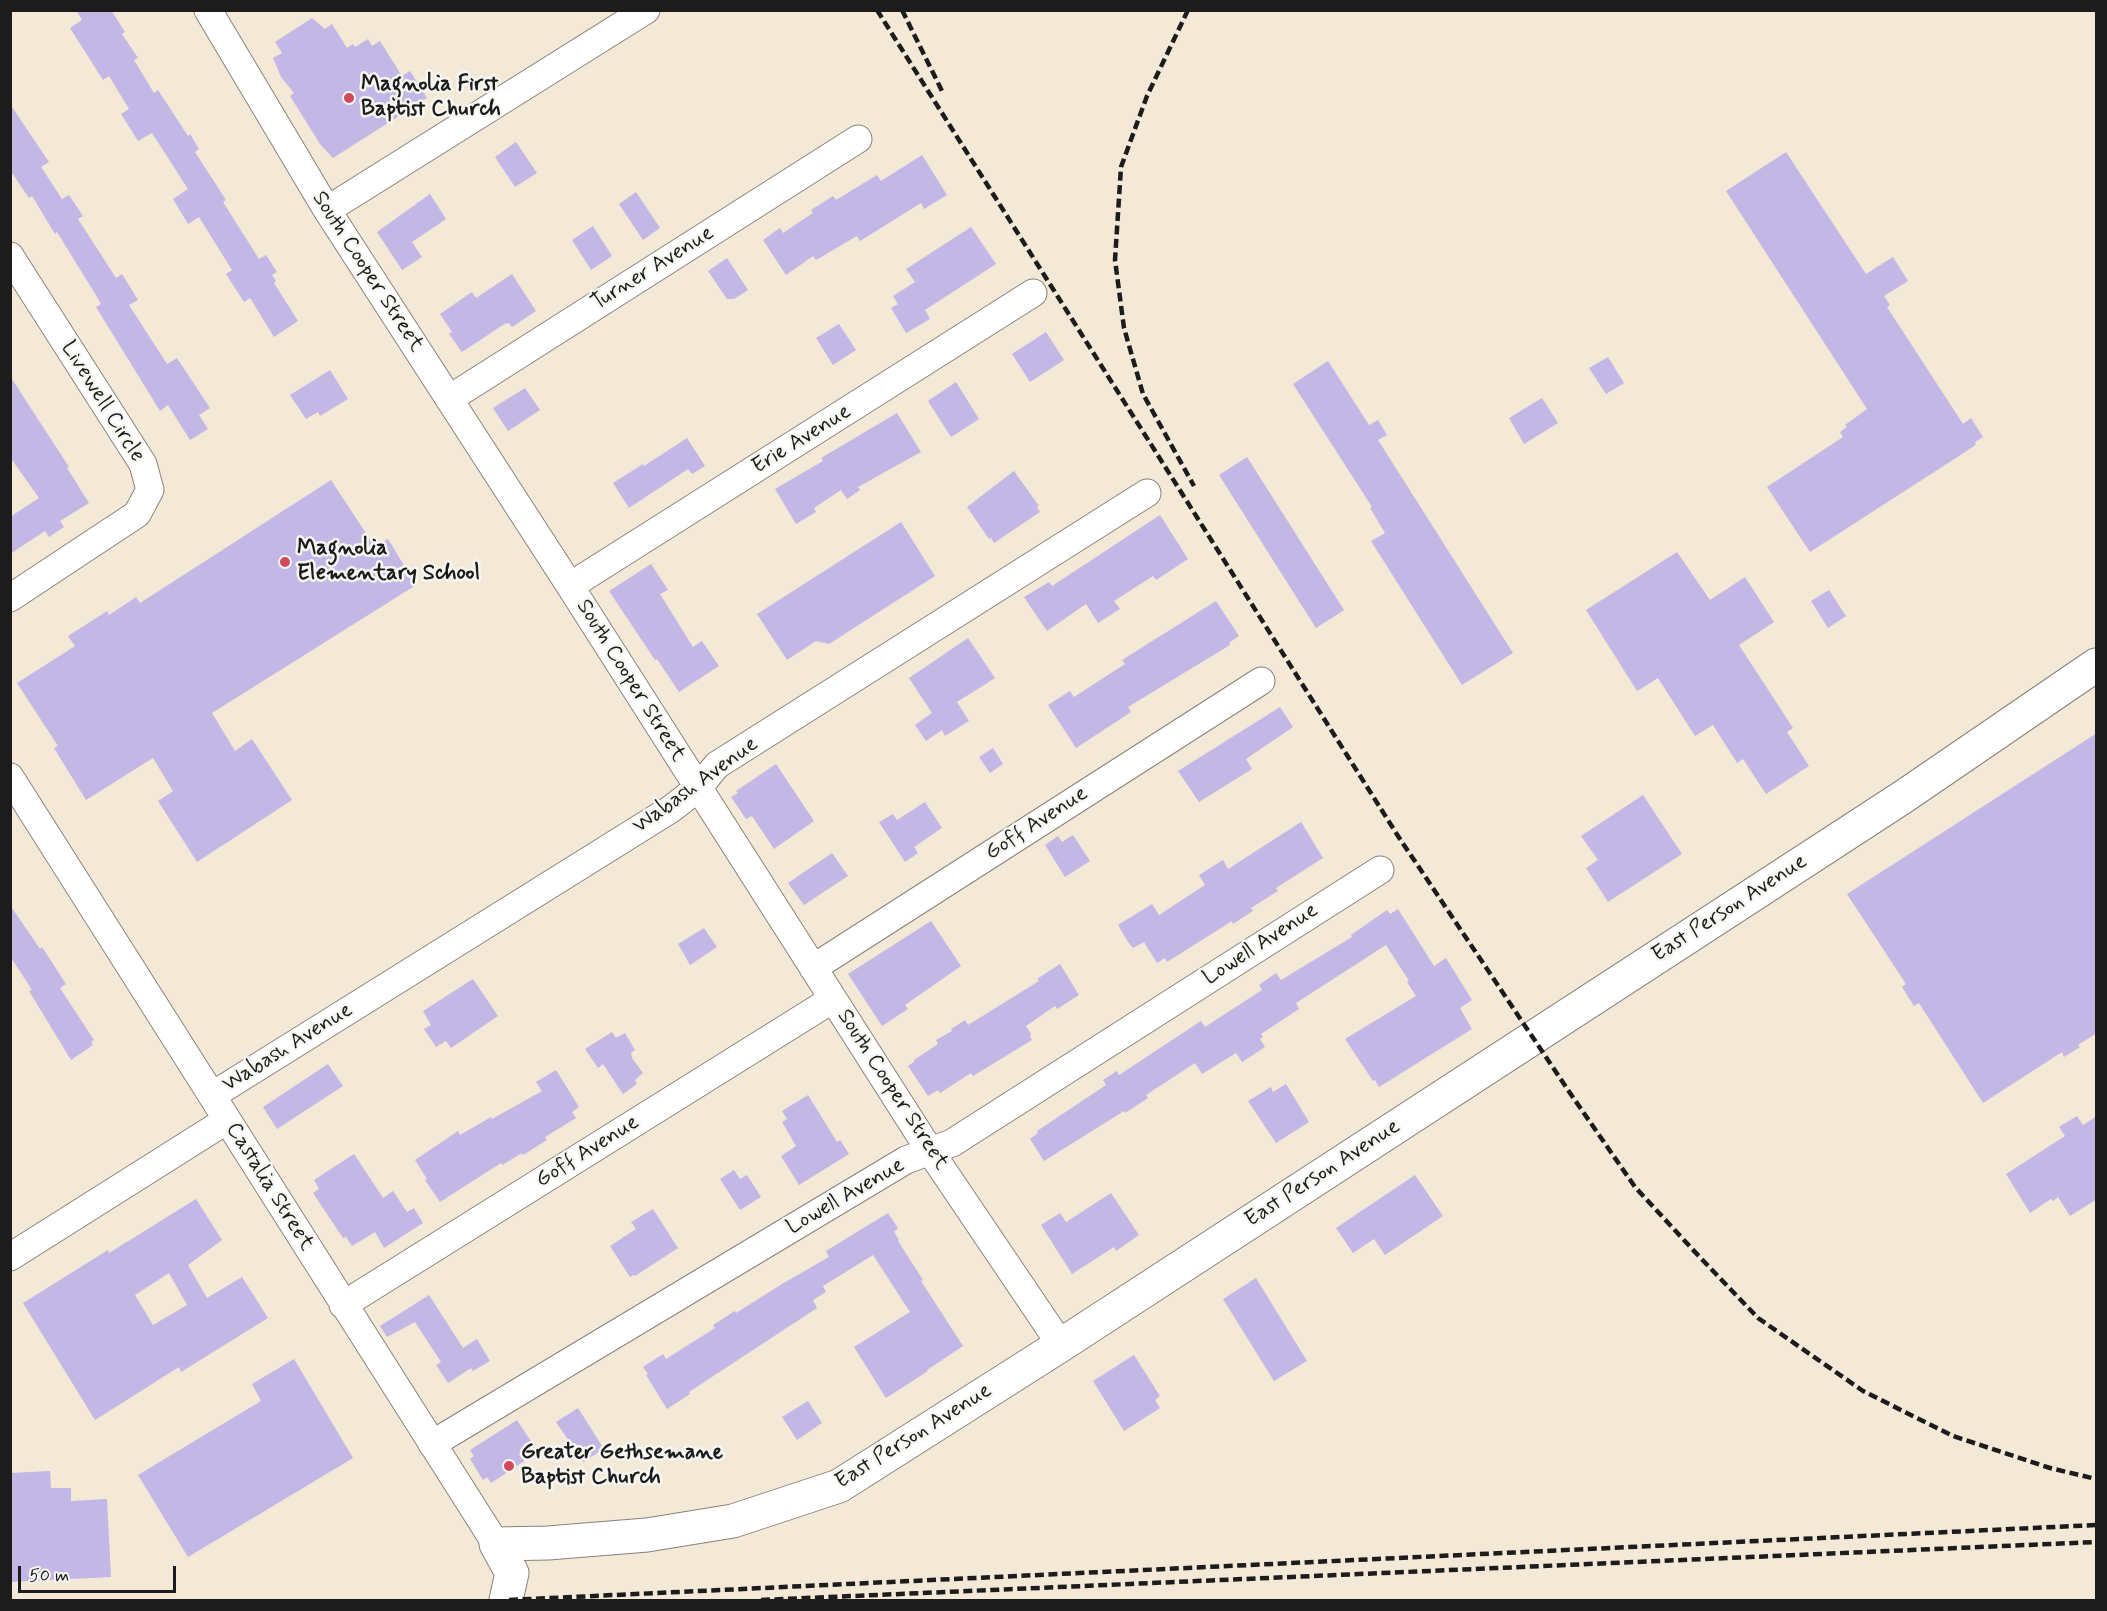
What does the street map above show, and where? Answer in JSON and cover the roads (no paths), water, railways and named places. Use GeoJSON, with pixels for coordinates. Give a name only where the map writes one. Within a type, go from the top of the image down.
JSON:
{"type":"FeatureCollection","features":[{"type":"Feature","properties":{"kind":"main road","name":"East Person Avenue"},"geometry":{"type":"LineString","coordinates":[[496,1544],[548,1544],[647,1535],[733,1521],[839,1486],[1061,1345],[1944,770],[2097,665]]}},
{"type":"Feature","properties":{"kind":"main road","name":"Castalia Street"},"geometry":{"type":"LineString","coordinates":[[496,1544],[512,1573],[506,1600]]}},
{"type":"Feature","properties":{"kind":"street"},"geometry":{"type":"LineString","coordinates":[[327,210],[646,10]]}},
{"type":"Feature","properties":{"kind":"street","name":"South Cooper Street"},"geometry":{"type":"LineString","coordinates":[[212,12],[327,210],[930,1151],[1061,1345]]}},
{"type":"Feature","properties":{"kind":"street","name":"Turner Avenue"},"geometry":{"type":"LineString","coordinates":[[449,399],[858,139]]}},
{"type":"Feature","properties":{"kind":"street","name":"Livewell Circle"},"geometry":{"type":"LineString","coordinates":[[10,256],[143,464],[150,490],[137,514],[10,598]]}},
{"type":"Feature","properties":{"kind":"street","name":"Erie Avenue"},"geometry":{"type":"LineString","coordinates":[[570,586],[1034,293]]}},
{"type":"Feature","properties":{"kind":"street","name":"Wabash Avenue"},"geometry":{"type":"LineString","coordinates":[[213,1095],[671,809],[698,788],[717,765],[1147,493]]}},
{"type":"Feature","properties":{"kind":"street","name":"Goff Avenue"},"geometry":{"type":"LineString","coordinates":[[813,968],[1261,681]]}},
{"type":"Feature","properties":{"kind":"street","name":"Castalia Street"},"geometry":{"type":"LineString","coordinates":[[10,777],[496,1544]]}},
{"type":"Feature","properties":{"kind":"street","name":"Lowell Avenue"},"geometry":{"type":"LineString","coordinates":[[432,1444],[902,1163],[952,1143],[1380,870]]}},
{"type":"Feature","properties":{"kind":"street","name":"Goff Avenue"},"geometry":{"type":"LineString","coordinates":[[343,1305],[833,999]]}},
{"type":"Feature","properties":{"kind":"street","name":"Wabash Avenue"},"geometry":{"type":"LineString","coordinates":[[10,1257],[227,1120]]}},
{"type":"Feature","properties":{"kind":"railway"},"geometry":{"type":"LineString","coordinates":[[877,10],[1398,836],[1635,1187],[1758,1318],[1863,1391],[1953,1436],[2050,1468],[2096,1479]]}},
{"type":"Feature","properties":{"kind":"railway"},"geometry":{"type":"LineString","coordinates":[[902,10],[943,93]]}},
{"type":"Feature","properties":{"kind":"railway"},"geometry":{"type":"LineString","coordinates":[[1188,10],[1147,96],[1121,167],[1115,260],[1124,328],[1143,394],[1194,486]]}},
{"type":"Feature","properties":{"kind":"railway"},"geometry":{"type":"LineString","coordinates":[[509,1600],[2096,1525]]}},
{"type":"Feature","properties":{"kind":"railway"},"geometry":{"type":"LineString","coordinates":[[761,1600],[2096,1542]]}},
{"type":"Feature","properties":{"kind":"place","name":"Magnolia First Baptist Church"},"geometry":{"type":"Point","coordinates":[349,98]}},
{"type":"Feature","properties":{"kind":"place","name":"Magnolia Elementary School"},"geometry":{"type":"Point","coordinates":[285,562]}},
{"type":"Feature","properties":{"kind":"place","name":"Greater Gethsemane Baptist Church"},"geometry":{"type":"Point","coordinates":[509,1466]}}]}
